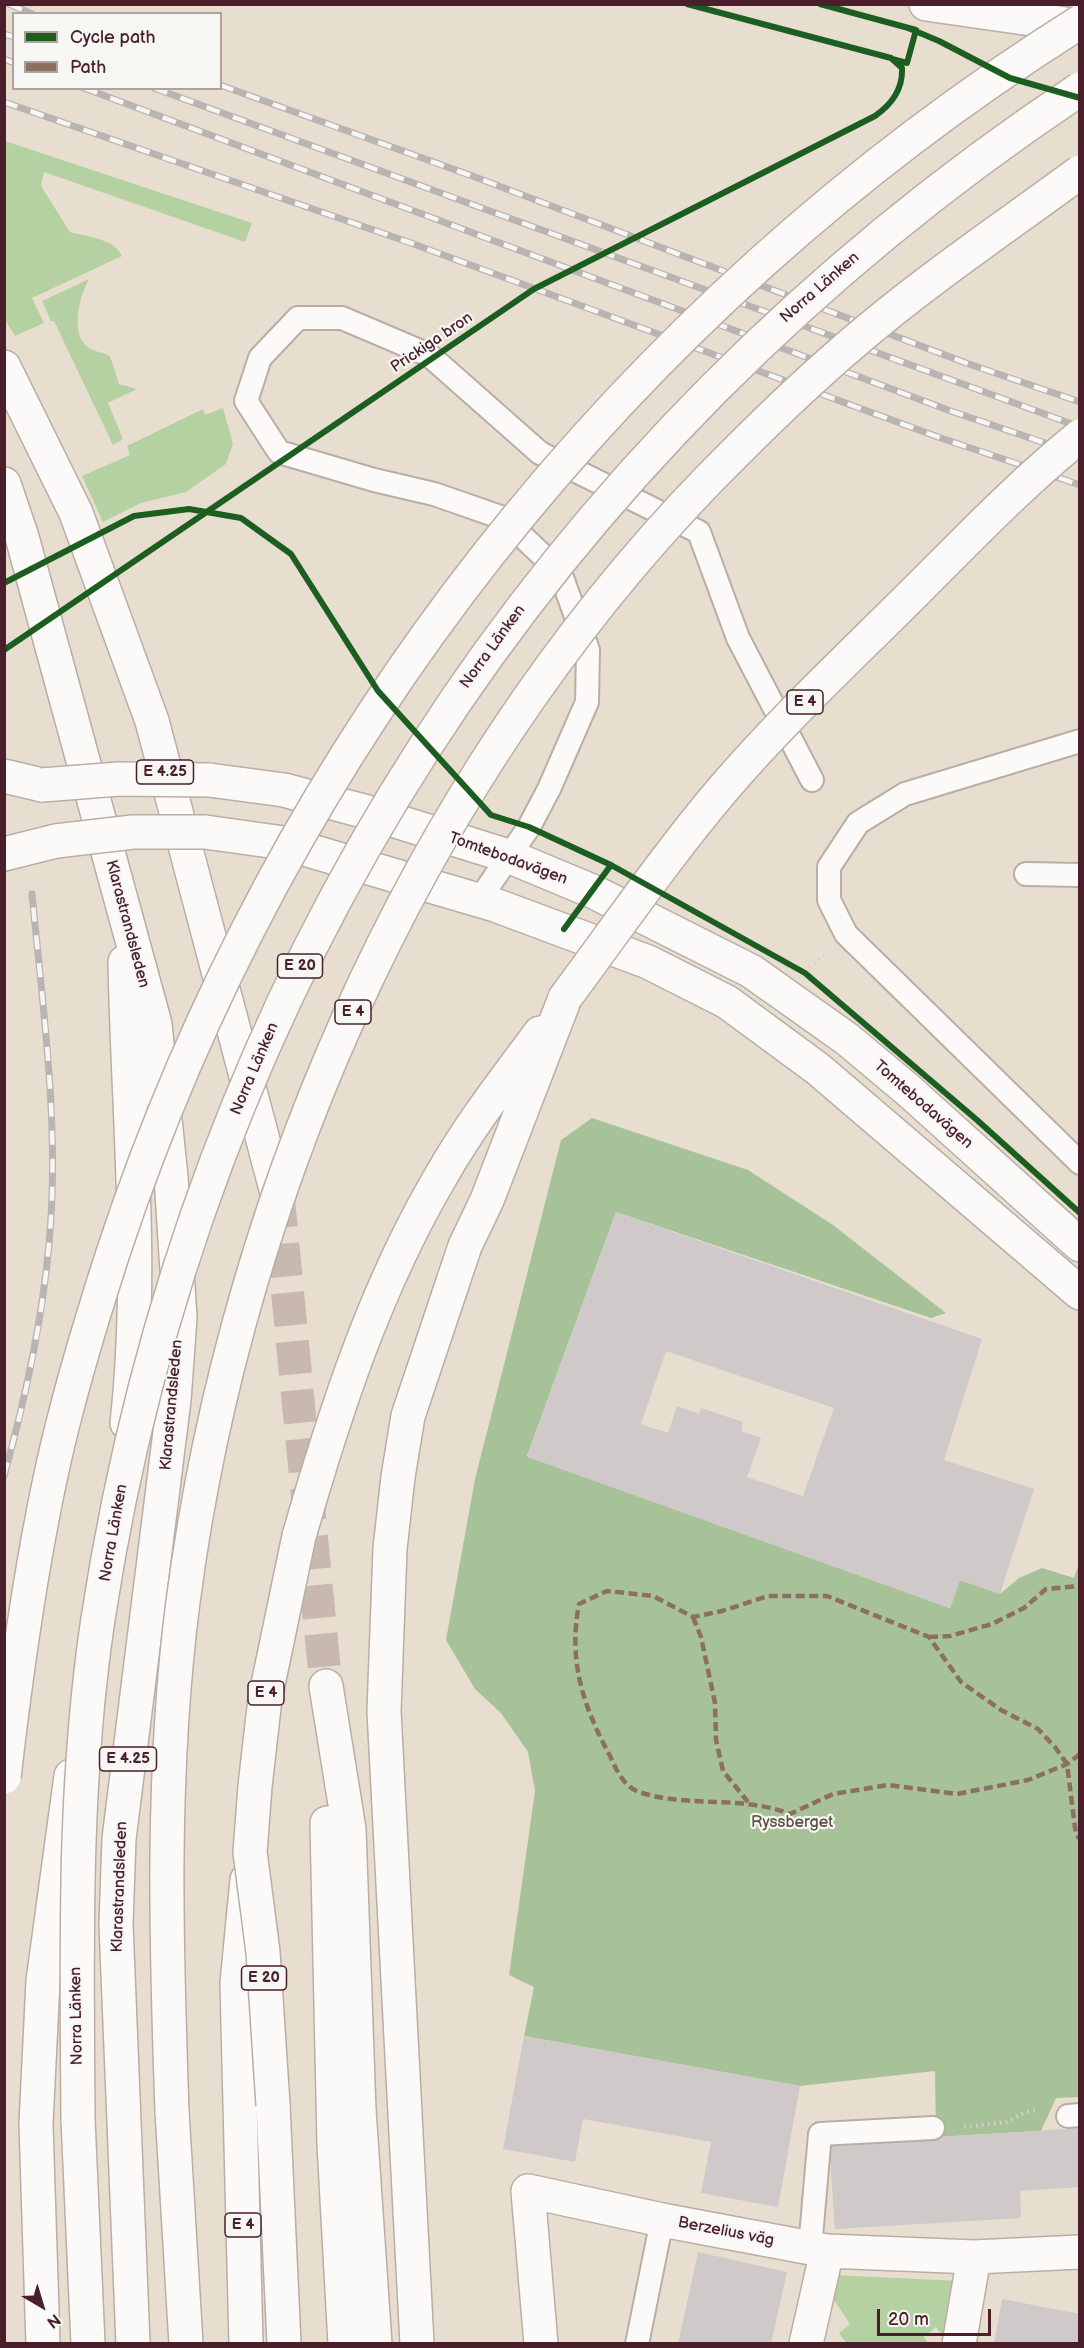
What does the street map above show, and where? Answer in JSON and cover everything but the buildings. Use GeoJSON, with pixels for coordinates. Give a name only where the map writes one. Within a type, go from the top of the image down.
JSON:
{"type":"FeatureCollection","features":[{"type":"Feature","properties":{"kind":"main road"},"geometry":{"type":"LineString","coordinates":[[926,4],[1080,24]]}},
{"type":"Feature","properties":{"kind":"main road"},"geometry":{"type":"LineString","coordinates":[[4,1777],[30,1580],[53,1464],[91,1320],[132,1195],[168,1099],[232,960],[276,874],[343,759],[418,646],[475,570],[550,478],[646,371],[708,310],[774,252],[915,135],[1027,55],[1080,24]]}},
{"type":"Feature","properties":{"kind":"main road","name":"Norra Länken"},"geometry":{"type":"LineString","coordinates":[[88,2343],[78,2119],[76,1951],[82,1778],[98,1621],[126,1464],[160,1331],[201,1201],[254,1068],[314,937],[397,790],[461,691],[529,596],[618,488],[720,380],[836,274],[915,208],[1080,89]]}},
{"type":"Feature","properties":{"kind":"main road","name":"E 4"},"geometry":{"type":"LineString","coordinates":[[186,2343],[172,2111],[166,1942],[167,1790],[183,1600],[213,1426],[265,1233],[316,1095],[381,951],[413,887],[491,756],[553,666],[663,528],[734,453],[856,340],[1080,172]]}},
{"type":"Feature","properties":{"kind":"main road","name":"E 4.25"},"geometry":{"type":"LineString","coordinates":[[4,367],[76,513],[152,721],[277,1193]]}},
{"type":"Feature","properties":{"kind":"main road","name":"E 4"},"geometry":{"type":"LineString","coordinates":[[246,2343],[237,1983],[265,1699],[299,1536],[326,1444],[362,1339],[439,1178],[472,1125],[687,834],[725,787],[791,715],[1027,482],[1080,436]]}},
{"type":"Feature","properties":{"kind":"main road","name":"Klarastrandsleden"},"geometry":{"type":"LineString","coordinates":[[4,484],[22,537],[124,918],[155,1024],[171,1177],[180,1318],[165,1486],[119,1839],[116,1924],[133,2343]]}},
{"type":"Feature","properties":{"kind":"main road"},"geometry":{"type":"LineString","coordinates":[[4,776],[42,786]]}},
{"type":"Feature","properties":{"kind":"main road","name":"Tomtebodavägen"},"geometry":{"type":"LineString","coordinates":[[4,792],[119,779],[208,780],[284,790],[367,812],[517,860],[589,890],[751,971],[847,1039],[908,1090],[1080,1245]]}},
{"type":"Feature","properties":{"kind":"main road"},"geometry":{"type":"LineString","coordinates":[[4,854],[56,841],[133,832],[205,832],[284,843],[561,927],[648,962],[727,1002],[818,1069],[1080,1293]]}},
{"type":"Feature","properties":{"kind":"main road"},"geometry":{"type":"LineString","coordinates":[[43,2343],[36,2124],[43,1981],[58,1853],[116,1512],[129,1404],[135,1316],[135,1199],[127,1061],[124,918]]}},
{"type":"Feature","properties":{"kind":"main road"},"geometry":{"type":"LineString","coordinates":[[417,2343],[384,1711],[390,1549],[408,1416],[465,1246],[487,1200],[565,998]]}},
{"type":"Feature","properties":{"kind":"main road"},"geometry":{"type":"LineString","coordinates":[[345,2343],[334,2144],[329,1973],[326,1686],[349,1829],[359,2110],[375,2343]]}},
{"type":"Feature","properties":{"kind":"main road","name":"E 20"},"geometry":{"type":"LineString","coordinates":[[250,1852],[263,1952],[284,2343]]}},
{"type":"Feature","properties":{"kind":"main road","name":"Berzelius väg"},"geometry":{"type":"LineString","coordinates":[[541,2343],[528,2191],[662,2220],[819,2249],[974,2257],[1080,2252]]}},
{"type":"Feature","properties":{"kind":"main road"},"geometry":{"type":"LineString","coordinates":[[806,2343],[819,2249]]}},
{"type":"Feature","properties":{"kind":"main road"},"geometry":{"type":"LineString","coordinates":[[959,2343],[974,2257]]}},
{"type":"Feature","properties":{"kind":"lane"},"geometry":{"type":"LineString","coordinates":[[487,903],[517,860],[529,827],[549,789],[587,702],[588,650],[560,572],[503,518],[434,494],[374,480],[279,452],[246,401],[260,357],[298,318],[342,318],[429,354],[540,453],[699,532],[738,638],[812,780]]}},
{"type":"Feature","properties":{"kind":"lane"},"geometry":{"type":"LineString","coordinates":[[1080,741],[905,794],[858,823],[829,867],[829,900],[846,934],[1080,1163]]}},
{"type":"Feature","properties":{"kind":"lane"},"geometry":{"type":"LineString","coordinates":[[1026,874],[1080,875]]}},
{"type":"Feature","properties":{"kind":"lane"},"geometry":{"type":"LineString","coordinates":[[819,2249],[820,2134],[933,2128]]}},
{"type":"Feature","properties":{"kind":"lane"},"geometry":{"type":"LineString","coordinates":[[637,2343],[662,2220]]}},
{"type":"Feature","properties":{"kind":"path"},"geometry":{"type":"LineString","coordinates":[[969,2127],[1006,2122],[1026,2112],[1040,2110],[1074,2116]]}},
{"type":"Feature","properties":{"kind":"green space"},"geometry":{"type":"Polygon","coordinates":[[[5,141],[252,223],[245,242],[44,172],[41,186],[70,232],[107,242],[113,245],[122,256],[32,298],[44,323],[15,336],[4,318],[5,141]]]}},
{"type":"Feature","properties":{"kind":"green space"},"geometry":{"type":"Polygon","coordinates":[[[89,279],[82,295],[78,314],[82,341],[90,349],[110,356],[119,384],[137,389],[108,403],[123,439],[113,445],[54,321],[51,321],[42,301],[89,279]]]}},
{"type":"Feature","properties":{"kind":"green space"},"geometry":{"type":"Polygon","coordinates":[[[223,408],[233,444],[226,464],[186,492],[141,503],[103,522],[82,476],[130,455],[127,446],[203,409],[205,415],[223,408]]]}},
{"type":"Feature","properties":{"kind":"green space","name":"Ryssberget"},"geometry":{"type":"Polygon","coordinates":[[[592,1118],[748,1170],[833,1225],[946,1313],[931,1318],[616,1212],[527,1456],[950,1608],[960,1580],[1000,1594],[1019,1578],[1042,1568],[1074,1578],[1079,1564],[1079,2097],[1056,2098],[1041,2131],[936,2137],[935,2071],[800,2086],[524,2036],[534,1987],[509,1975],[535,1791],[528,1752],[501,1713],[475,1689],[446,1640],[475,1479],[561,1140],[592,1118]]]}},
{"type":"Feature","properties":{"kind":"green space"},"geometry":{"type":"Polygon","coordinates":[[[833,2275],[962,2281],[948,2343],[936,2327],[924,2337],[928,2343],[846,2343],[839,2333],[850,2324],[828,2291],[833,2275]]]}},
{"type":"Feature","properties":{"kind":"tunnel"},"geometry":{"type":"LineString","coordinates":[[278,1195],[326,1686]]}},
{"type":"Feature","properties":{"kind":"railway"},"geometry":{"type":"LineString","coordinates":[[9,4],[27,12]]}},
{"type":"Feature","properties":{"kind":"railway"},"geometry":{"type":"LineString","coordinates":[[4,34],[12,36]]}},
{"type":"Feature","properties":{"kind":"railway"},"geometry":{"type":"LineString","coordinates":[[4,59],[12,62]]}},
{"type":"Feature","properties":{"kind":"railway"},"geometry":{"type":"LineString","coordinates":[[222,86],[475,177],[966,363],[1080,402]]}},
{"type":"Feature","properties":{"kind":"railway"},"geometry":{"type":"LineString","coordinates":[[89,90],[948,410],[1080,455]]}},
{"type":"Feature","properties":{"kind":"railway"},"geometry":{"type":"LineString","coordinates":[[159,90],[1080,427]]}},
{"type":"Feature","properties":{"kind":"railway"},"geometry":{"type":"LineString","coordinates":[[4,102],[408,242],[938,437],[1080,485]]}},
{"type":"Feature","properties":{"kind":"railway"},"geometry":{"type":"LineString","coordinates":[[4,1476],[26,1390],[37,1332],[46,1274],[52,1200],[53,1157],[49,1069],[32,894]]}},
{"type":"Feature","properties":{"kind":"marked path"},"geometry":{"type":"LineString","coordinates":[[929,1637],[950,1636],[992,1624],[1024,1608],[1046,1589],[1080,1586]]}},
{"type":"Feature","properties":{"kind":"marked path"},"geometry":{"type":"LineString","coordinates":[[1080,1754],[1067,1764],[1028,1780],[957,1794],[888,1785],[833,1794],[790,1814],[753,1805],[679,1800],[642,1793],[630,1787],[618,1773],[585,1701],[575,1645],[579,1604],[607,1591],[653,1596],[693,1617],[722,1611],[768,1596],[827,1596],[929,1637],[961,1682],[1001,1710],[1038,1729],[1055,1747],[1067,1764],[1076,1835],[1080,1839]]}},
{"type":"Feature","properties":{"kind":"marked path"},"geometry":{"type":"LineString","coordinates":[[693,1617],[701,1637],[715,1703],[716,1740],[723,1771],[748,1802]]}},
{"type":"Feature","properties":{"kind":"cycle path","name":"Prickiga bron"},"geometry":{"type":"LineString","coordinates":[[4,650],[534,289],[875,116],[891,102],[898,90],[902,68],[891,58],[687,4]]}},
{"type":"Feature","properties":{"kind":"cycle path"},"geometry":{"type":"LineString","coordinates":[[820,4],[916,30],[907,63],[892,59]]}},
{"type":"Feature","properties":{"kind":"cycle path"},"geometry":{"type":"LineString","coordinates":[[908,28],[939,41],[1010,78],[1080,98]]}},
{"type":"Feature","properties":{"kind":"cycle path"},"geometry":{"type":"LineString","coordinates":[[4,583],[134,516],[189,509],[241,518],[291,554],[378,691],[491,815],[529,827],[611,865],[805,973],[977,1120],[1080,1213]]}},
{"type":"Feature","properties":{"kind":"cycle path"},"geometry":{"type":"LineString","coordinates":[[564,929],[611,865]]}}]}
